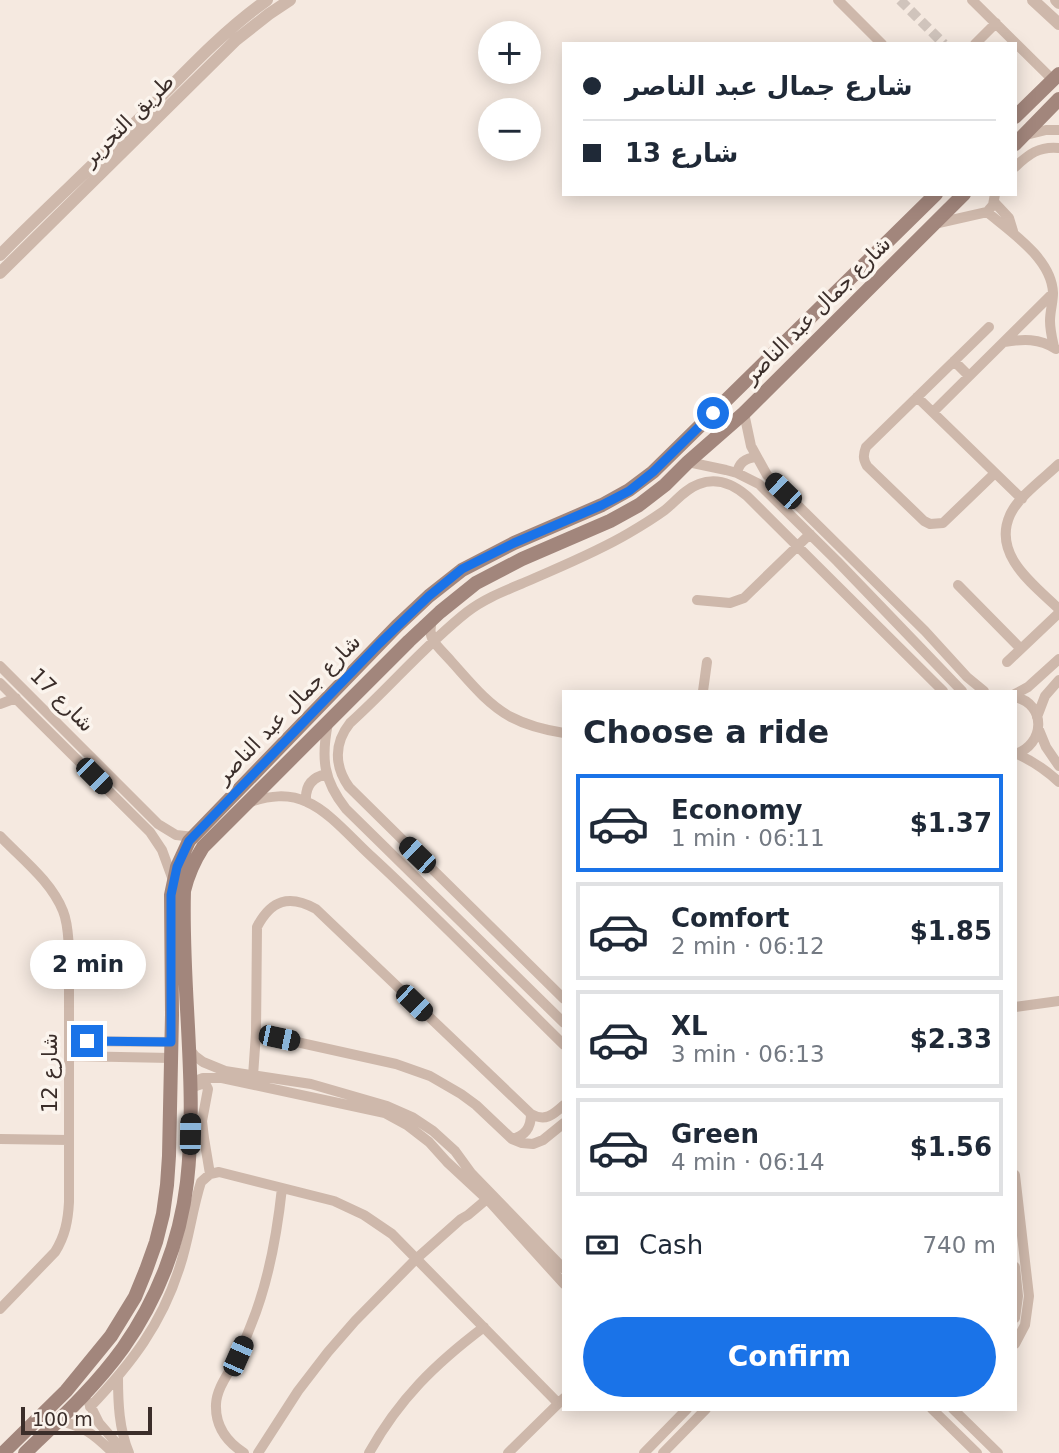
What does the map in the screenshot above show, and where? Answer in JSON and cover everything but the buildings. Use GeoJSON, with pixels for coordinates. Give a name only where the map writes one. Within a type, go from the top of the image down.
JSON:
{"type":"FeatureCollection","features":[{"type":"Feature","properties":{"kind":"main road"},"geometry":{"type":"LineString","coordinates":[[1017,115],[1056,77]]}},
{"type":"Feature","properties":{"kind":"main road"},"geometry":{"type":"LineString","coordinates":[[1019,140],[1059,100]]}},
{"type":"Feature","properties":{"kind":"main road","name":"شارع جمال عبد الناصر"},"geometry":{"type":"LineString","coordinates":[[3,1453],[66,1391],[111,1336],[135,1297],[156,1242],[167,1185],[173,881],[182,854],[194,837],[429,596],[462,569],[602,505],[629,491],[653,472],[934,196]]}},
{"type":"Feature","properties":{"kind":"main road","name":"شارع جمال عبد الناصر"},"geometry":{"type":"LineString","coordinates":[[25,1453],[57,1422],[88,1400],[134,1332],[157,1289],[176,1238],[187,1184],[189,1157],[190,1085],[184,891],[194,860],[203,847],[409,640],[476,583],[522,559],[610,521],[639,505],[665,485],[744,413],[962,196]]}},
{"type":"Feature","properties":{"kind":"main road"},"geometry":{"type":"LineString","coordinates":[[850,279],[854,286],[867,291]]}},
{"type":"Feature","properties":{"kind":"main road"},"geometry":{"type":"LineString","coordinates":[[828,300],[839,306],[842,316]]}},
{"type":"Feature","properties":{"kind":"street","name":"طريق التحرير"},"geometry":{"type":"LineString","coordinates":[[0,255],[213,45],[267,0]]}},
{"type":"Feature","properties":{"kind":"street","name":"طريق التحرير"},"geometry":{"type":"LineString","coordinates":[[0,273],[236,40],[289,0]]}},
{"type":"Feature","properties":{"kind":"street"},"geometry":{"type":"LineString","coordinates":[[838,0],[880,42]]}},
{"type":"Feature","properties":{"kind":"street"},"geometry":{"type":"LineString","coordinates":[[972,0],[1056,77]]}},
{"type":"Feature","properties":{"kind":"street"},"geometry":{"type":"LineString","coordinates":[[1033,0],[1059,24]]}},
{"type":"Feature","properties":{"kind":"street"},"geometry":{"type":"LineString","coordinates":[[977,42],[996,23]]}},
{"type":"Feature","properties":{"kind":"street"},"geometry":{"type":"LineString","coordinates":[[1019,140],[1046,130],[1059,130]]}},
{"type":"Feature","properties":{"kind":"street"},"geometry":{"type":"LineString","coordinates":[[1017,165],[1035,151],[1059,148]]}},
{"type":"Feature","properties":{"kind":"street"},"geometry":{"type":"LineString","coordinates":[[933,224],[987,212],[994,198]]}},
{"type":"Feature","properties":{"kind":"street"},"geometry":{"type":"LineString","coordinates":[[994,198],[1009,218],[1013,232]]}},
{"type":"Feature","properties":{"kind":"street"},"geometry":{"type":"LineString","coordinates":[[987,212],[1013,232],[1047,271],[1053,293],[1051,333],[1057,350]]}},
{"type":"Feature","properties":{"kind":"street"},"geometry":{"type":"LineString","coordinates":[[933,412],[1053,293]]}},
{"type":"Feature","properties":{"kind":"street"},"geometry":{"type":"LineString","coordinates":[[989,327],[866,447],[863,453],[867,466],[919,517],[930,524],[943,523],[995,473]]}},
{"type":"Feature","properties":{"kind":"street"},"geometry":{"type":"LineString","coordinates":[[1003,342],[1030,339],[1043,341],[1057,350]]}},
{"type":"Feature","properties":{"kind":"street"},"geometry":{"type":"LineString","coordinates":[[954,362],[969,376]]}},
{"type":"Feature","properties":{"kind":"street"},"geometry":{"type":"LineString","coordinates":[[917,397],[1022,499]]}},
{"type":"Feature","properties":{"kind":"street"},"geometry":{"type":"LineString","coordinates":[[744,413],[756,457],[767,475],[983,690]]}},
{"type":"Feature","properties":{"kind":"street"},"geometry":{"type":"LineString","coordinates":[[737,473],[743,461],[756,457]]}},
{"type":"Feature","properties":{"kind":"street"},"geometry":{"type":"LineString","coordinates":[[688,462],[737,473],[758,484],[961,690]]}},
{"type":"Feature","properties":{"kind":"street"},"geometry":{"type":"LineString","coordinates":[[1007,662],[1059,611],[1018,569],[1008,552],[1005,533],[1010,514],[1059,464]]}},
{"type":"Feature","properties":{"kind":"street"},"geometry":{"type":"LineString","coordinates":[[562,997],[349,788],[338,766],[339,743],[350,723],[468,611],[488,598],[630,533],[664,511],[696,484],[724,482],[737,487],[798,545],[942,690]]}},
{"type":"Feature","properties":{"kind":"street"},"geometry":{"type":"LineString","coordinates":[[697,600],[730,603],[740,601],[810,534]]}},
{"type":"Feature","properties":{"kind":"street"},"geometry":{"type":"LineString","coordinates":[[958,584],[1021,649]]}},
{"type":"Feature","properties":{"kind":"street"},"geometry":{"type":"LineString","coordinates":[[433,618],[430,629],[434,642],[480,693],[509,716],[526,724],[562,733]]}},
{"type":"Feature","properties":{"kind":"street"},"geometry":{"type":"LineString","coordinates":[[409,640],[419,638],[434,642]]}},
{"type":"Feature","properties":{"kind":"street"},"geometry":{"type":"LineString","coordinates":[[1017,695],[1059,659]]}},
{"type":"Feature","properties":{"kind":"street"},"geometry":{"type":"LineString","coordinates":[[703,690],[707,662]]}},
{"type":"Feature","properties":{"kind":"street","name":"شارع 17"},"geometry":{"type":"LineString","coordinates":[[0,666],[161,826],[176,835],[194,837]]}},
{"type":"Feature","properties":{"kind":"street"},"geometry":{"type":"LineString","coordinates":[[1037,717],[1045,696],[1059,680]]}},
{"type":"Feature","properties":{"kind":"street","name":"شارع 17"},"geometry":{"type":"LineString","coordinates":[[0,683],[150,832],[167,860],[173,881]]}},
{"type":"Feature","properties":{"kind":"street"},"geometry":{"type":"LineString","coordinates":[[1017,697],[1035,711],[1046,747],[1059,766]]}},
{"type":"Feature","properties":{"kind":"street"},"geometry":{"type":"LineString","coordinates":[[0,704],[16,698]]}},
{"type":"Feature","properties":{"kind":"street"},"geometry":{"type":"LineString","coordinates":[[328,723],[324,749],[327,774],[338,798],[562,1021]]}},
{"type":"Feature","properties":{"kind":"street"},"geometry":{"type":"LineString","coordinates":[[1017,754],[1031,745],[1039,730]]}},
{"type":"Feature","properties":{"kind":"street"},"geometry":{"type":"LineString","coordinates":[[1017,754],[1033,761],[1059,782]]}},
{"type":"Feature","properties":{"kind":"street"},"geometry":{"type":"LineString","coordinates":[[306,801],[305,794],[310,783],[327,774]]}},
{"type":"Feature","properties":{"kind":"street"},"geometry":{"type":"LineString","coordinates":[[249,802],[284,796],[306,801],[323,812],[401,884],[562,1043]]}},
{"type":"Feature","properties":{"kind":"street"},"geometry":{"type":"LineString","coordinates":[[156,841],[161,833],[161,826]]}},
{"type":"Feature","properties":{"kind":"street","name":"شارع 12"},"geometry":{"type":"LineString","coordinates":[[0,836],[47,884],[56,897],[64,912],[69,940],[68,1218],[55,1252],[0,1309]]}},
{"type":"Feature","properties":{"kind":"street"},"geometry":{"type":"LineString","coordinates":[[386,848],[398,836]]}},
{"type":"Feature","properties":{"kind":"street"},"geometry":{"type":"LineString","coordinates":[[253,1076],[257,927],[264,914],[275,905],[289,900],[303,902],[316,909],[531,1114],[537,1118],[545,1118],[552,1116],[562,1107]]}},
{"type":"Feature","properties":{"kind":"street"},"geometry":{"type":"LineString","coordinates":[[541,1001],[553,989]]}},
{"type":"Feature","properties":{"kind":"street"},"geometry":{"type":"LineString","coordinates":[[1017,1007],[1059,1001]]}},
{"type":"Feature","properties":{"kind":"street"},"geometry":{"type":"LineString","coordinates":[[256,1033],[396,1064],[422,1073],[461,1094],[512,1139],[522,1143],[533,1144],[543,1140],[562,1125]]}},
{"type":"Feature","properties":{"kind":"street"},"geometry":{"type":"LineString","coordinates":[[69,1041],[171,1042]]}},
{"type":"Feature","properties":{"kind":"street"},"geometry":{"type":"LineString","coordinates":[[188,1047],[195,1056],[223,1075],[385,1113],[407,1125],[429,1142],[447,1162],[562,1267]]}},
{"type":"Feature","properties":{"kind":"street"},"geometry":{"type":"LineString","coordinates":[[69,1056],[171,1058]]}},
{"type":"Feature","properties":{"kind":"street"},"geometry":{"type":"LineString","coordinates":[[190,1085],[203,1078],[223,1075],[311,1084],[387,1106],[412,1117],[455,1151],[482,1192],[562,1282]]}},
{"type":"Feature","properties":{"kind":"street"},"geometry":{"type":"LineString","coordinates":[[190,1085],[202,1084],[208,1089],[202,1121],[210,1174]]}},
{"type":"Feature","properties":{"kind":"street"},"geometry":{"type":"LineString","coordinates":[[307,1095],[311,1084]]}},
{"type":"Feature","properties":{"kind":"street"},"geometry":{"type":"LineString","coordinates":[[512,1139],[524,1133],[531,1121],[531,1114]]}},
{"type":"Feature","properties":{"kind":"street"},"geometry":{"type":"LineString","coordinates":[[0,1139],[69,1140]]}},
{"type":"Feature","properties":{"kind":"street"},"geometry":{"type":"LineString","coordinates":[[110,1445],[88,1400],[118,1377],[147,1338],[173,1288],[200,1186],[210,1174],[223,1173],[334,1201],[364,1215],[392,1234],[561,1400],[508,1453]]}},
{"type":"Feature","properties":{"kind":"street"},"geometry":{"type":"LineString","coordinates":[[244,1453],[224,1435],[219,1425],[216,1403],[218,1393],[252,1324],[263,1291],[272,1257],[282,1188]]}},
{"type":"Feature","properties":{"kind":"street"},"geometry":{"type":"LineString","coordinates":[[258,1453],[328,1352],[416,1259],[461,1219],[463,1211],[482,1192]]}},
{"type":"Feature","properties":{"kind":"street"},"geometry":{"type":"LineString","coordinates":[[1017,1206],[1019,1238],[1030,1296],[1025,1325],[1017,1340]]}},
{"type":"Feature","properties":{"kind":"street"},"geometry":{"type":"LineString","coordinates":[[369,1453],[397,1408],[423,1378],[452,1351],[484,1327]]}},
{"type":"Feature","properties":{"kind":"street"},"geometry":{"type":"LineString","coordinates":[[118,1377],[120,1420],[127,1453]]}},
{"type":"Feature","properties":{"kind":"street"},"geometry":{"type":"LineString","coordinates":[[644,1453],[683,1411]]}},
{"type":"Feature","properties":{"kind":"street"},"geometry":{"type":"LineString","coordinates":[[663,1453],[704,1411]]}},
{"type":"Feature","properties":{"kind":"street"},"geometry":{"type":"LineString","coordinates":[[934,1411],[977,1453]]}},
{"type":"Feature","properties":{"kind":"street"},"geometry":{"type":"LineString","coordinates":[[955,1411],[998,1453]]}},
{"type":"Feature","properties":{"kind":"street"},"geometry":{"type":"LineString","coordinates":[[57,1422],[79,1426],[127,1453]]}},
{"type":"Feature","properties":{"kind":"tunnel"},"geometry":{"type":"LineString","coordinates":[[900,0],[942,42]]}},
{"type":"Feature","properties":{"kind":"route"},"geometry":{"type":"LineString","coordinates":[[87,1041],[171,1042],[171,895],[177,867],[189,841],[397,626],[462,569],[629,491],[653,472],[713,413]]}}]}
